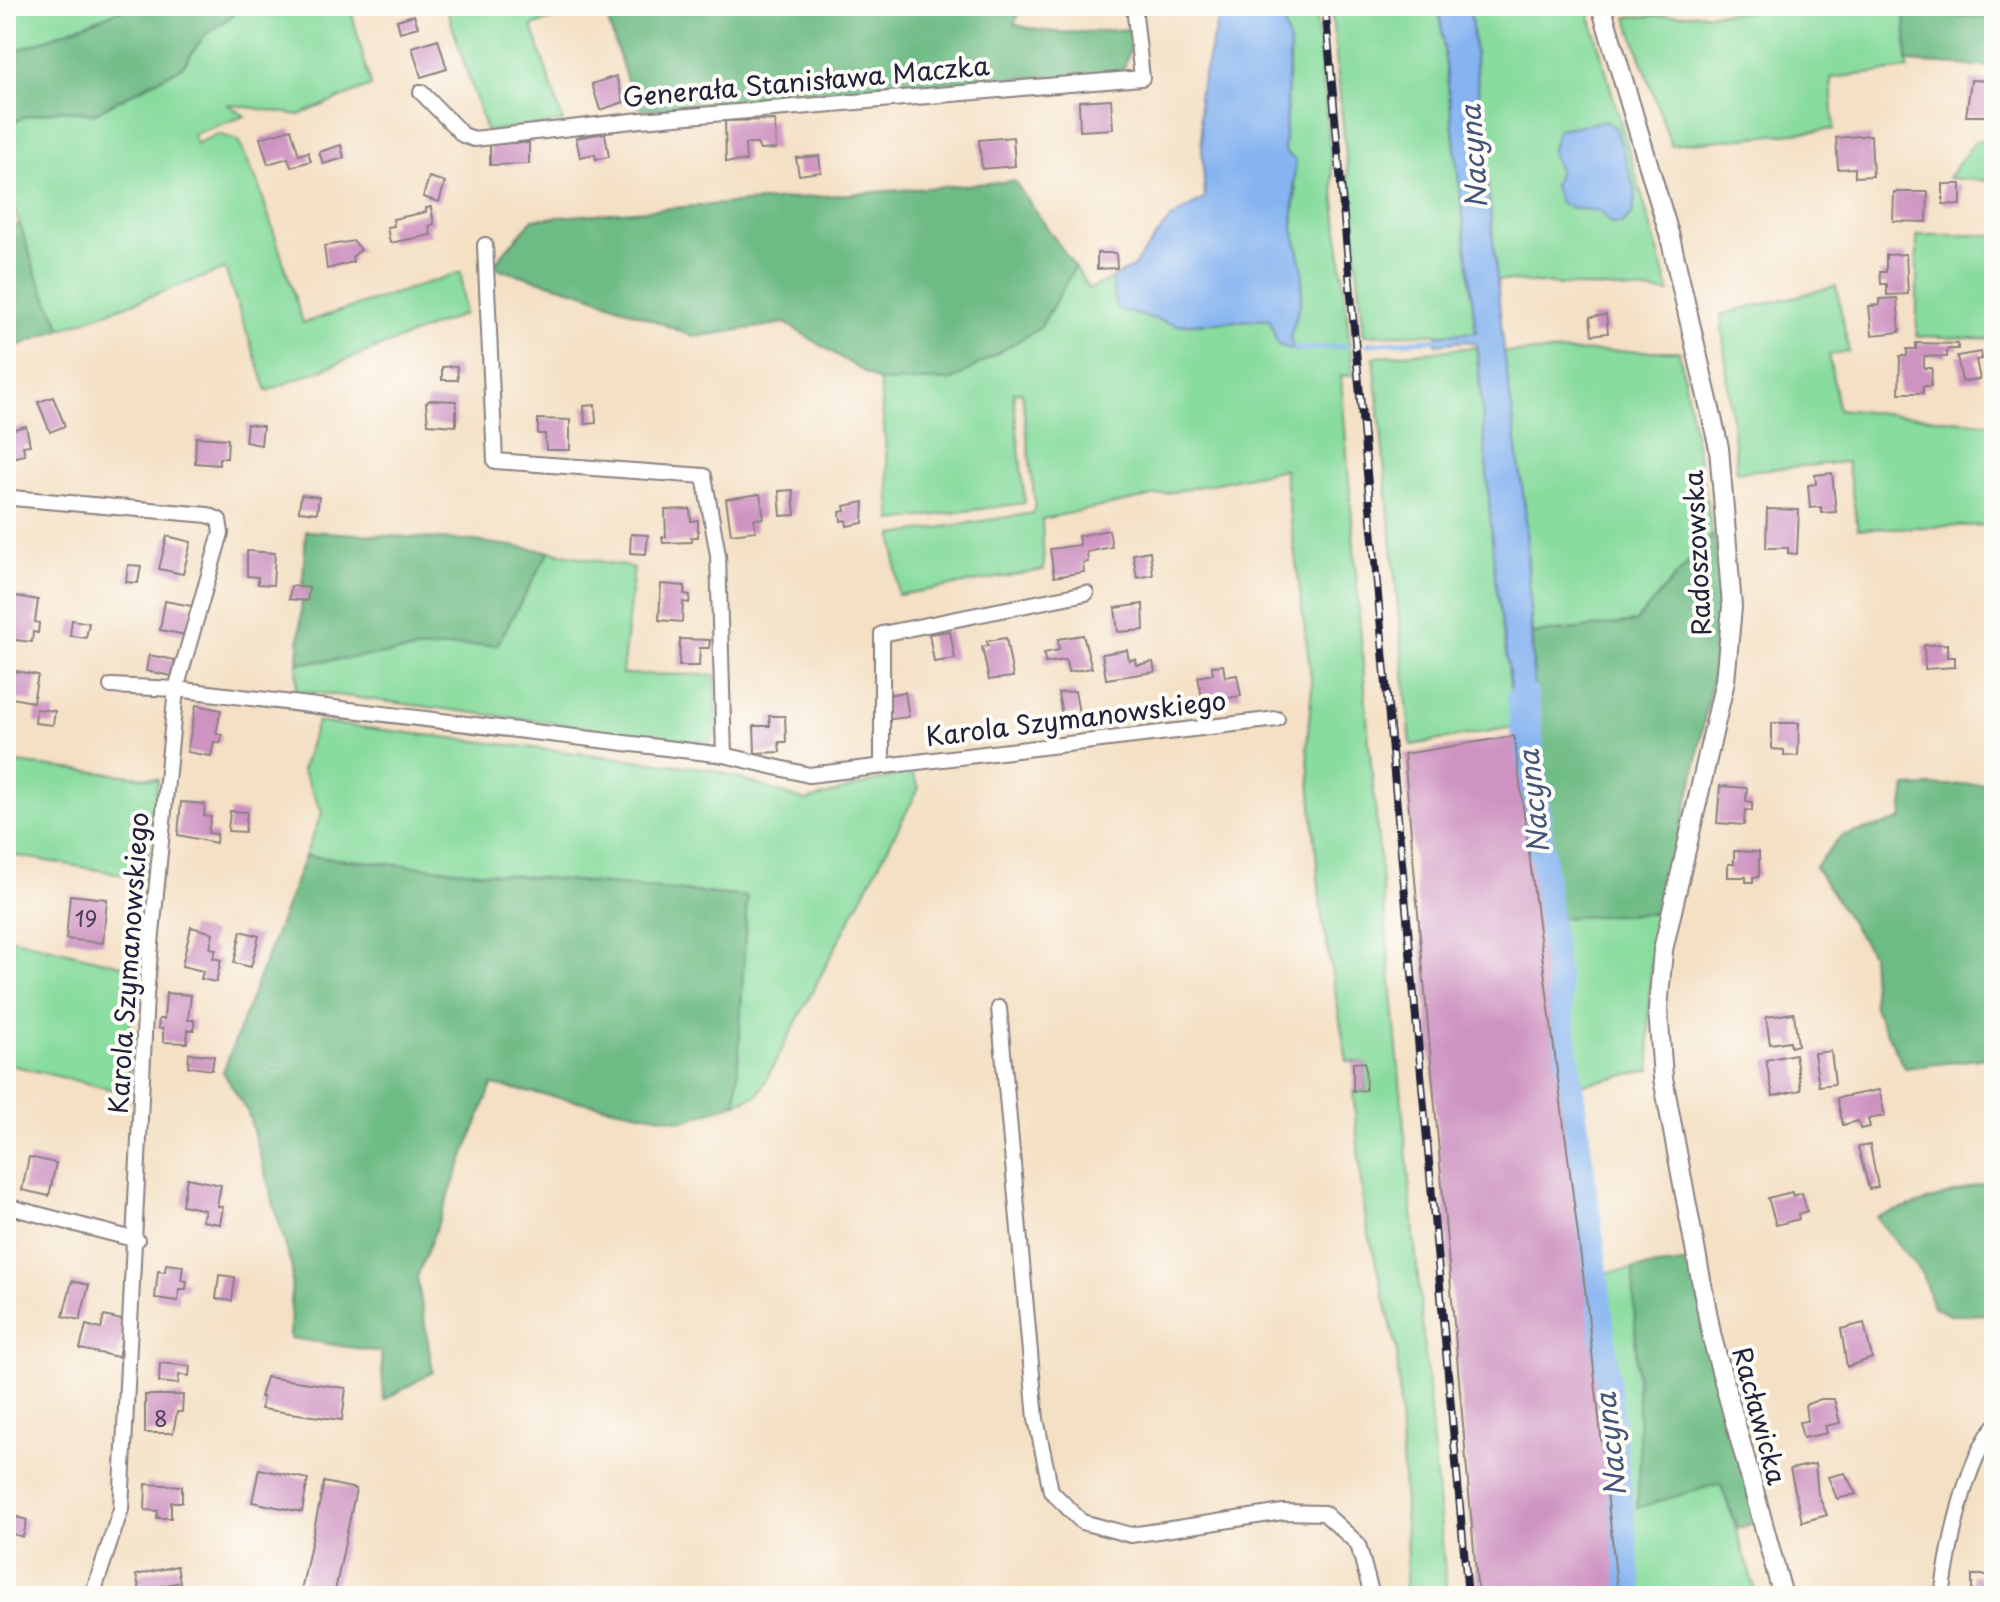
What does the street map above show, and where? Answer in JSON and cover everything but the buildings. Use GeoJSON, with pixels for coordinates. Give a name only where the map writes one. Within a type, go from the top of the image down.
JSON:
{"type":"FeatureCollection","features":[{"type":"Feature","properties":{"kind":"street","name":"Generała Stanisława Maczka"},"geometry":{"type":"LineString","coordinates":[[421,92],[463,135],[474,139],[641,120],[1142,78],[1134,6]]}},
{"type":"Feature","properties":{"kind":"street","name":"Radoszowska"},"geometry":{"type":"LineString","coordinates":[[1601,6],[1670,237],[1719,448],[1729,571],[1731,624],[1725,681],[1675,889],[1660,980],[1663,1078],[1694,1248]]}},
{"type":"Feature","properties":{"kind":"street"},"geometry":{"type":"LineString","coordinates":[[485,245],[495,461],[704,476],[718,555],[724,755]]}},
{"type":"Feature","properties":{"kind":"street","name":"Karola Szymanowskiego"},"geometry":{"type":"LineString","coordinates":[[12,498],[208,515],[219,520],[221,533],[176,689],[146,995],[137,1240],[121,1509],[92,1596]]}},
{"type":"Feature","properties":{"kind":"street"},"geometry":{"type":"LineString","coordinates":[[882,765],[882,634],[1086,593]]}},
{"type":"Feature","properties":{"kind":"street","name":"Karola Szymanowskiego"},"geometry":{"type":"LineString","coordinates":[[111,686],[176,689],[724,755],[809,775],[1277,719]]}},
{"type":"Feature","properties":{"kind":"street"},"geometry":{"type":"LineString","coordinates":[[999,1008],[1036,1419],[1051,1491],[1082,1522],[1131,1535],[1283,1512],[1324,1513],[1358,1544],[1372,1596]]}},
{"type":"Feature","properties":{"kind":"street"},"geometry":{"type":"LineString","coordinates":[[6,1206],[137,1240]]}},
{"type":"Feature","properties":{"kind":"street","name":"Racławicka"},"geometry":{"type":"LineString","coordinates":[[1694,1248],[1712,1338],[1783,1596]]}},
{"type":"Feature","properties":{"kind":"street"},"geometry":{"type":"LineString","coordinates":[[1942,1596],[1963,1500],[1985,1439],[1994,1427]]}},
{"type":"Feature","properties":{"kind":"green space"},"geometry":{"type":"Polygon","coordinates":[[[6,6],[131,6],[6,55],[6,6]]]}},
{"type":"Feature","properties":{"kind":"green space"},"geometry":{"type":"Polygon","coordinates":[[[131,6],[236,6],[233,15],[205,35],[182,67],[93,114],[61,110],[24,117],[6,127],[6,55],[131,6]]]}},
{"type":"Feature","properties":{"kind":"green space"},"geometry":{"type":"Polygon","coordinates":[[[237,6],[350,6],[371,86],[299,115],[227,104],[245,116],[193,134],[196,144],[218,134],[238,140],[259,186],[303,323],[461,272],[464,314],[267,391],[225,269],[62,329],[37,277],[14,208],[6,211],[6,127],[24,117],[61,110],[93,114],[182,67],[205,35],[233,15],[237,6]]]}},
{"type":"Feature","properties":{"kind":"green space"},"geometry":{"type":"Polygon","coordinates":[[[446,6],[594,6],[532,26],[563,122],[486,131],[446,6]]]}},
{"type":"Feature","properties":{"kind":"green space"},"geometry":{"type":"Polygon","coordinates":[[[603,6],[1023,6],[1014,24],[1057,32],[1129,29],[1131,47],[1124,68],[1111,73],[952,82],[646,110],[635,105],[603,6]]]}},
{"type":"Feature","properties":{"kind":"green space"},"geometry":{"type":"Polygon","coordinates":[[[1279,6],[1315,6],[1353,375],[1341,376],[1368,730],[1447,1596],[1405,1596],[1407,1556],[1397,1350],[1364,1214],[1353,1091],[1366,1090],[1365,1063],[1347,1061],[1321,910],[1307,746],[1312,685],[1284,469],[1042,519],[1044,570],[898,595],[893,535],[1033,513],[1035,504],[1022,392],[1013,393],[1025,503],[892,521],[880,382],[952,380],[1040,328],[1075,267],[1089,289],[1112,278],[1115,285],[1178,325],[1269,319],[1290,338],[1301,300],[1303,271],[1293,228],[1296,189],[1284,152],[1290,45],[1279,6]]]}},
{"type":"Feature","properties":{"kind":"green space"},"geometry":{"type":"Polygon","coordinates":[[[1331,6],[1439,6],[1476,333],[1364,335],[1331,6]]]}},
{"type":"Feature","properties":{"kind":"green space"},"geometry":{"type":"Polygon","coordinates":[[[1470,6],[1587,6],[1670,293],[1497,280],[1470,6]]]}},
{"type":"Feature","properties":{"kind":"green space"},"geometry":{"type":"Polygon","coordinates":[[[1867,6],[1994,6],[1994,19],[1905,13],[1908,69],[1831,78],[1834,129],[1671,145],[1627,17],[1867,6]]]}},
{"type":"Feature","properties":{"kind":"green space"},"geometry":{"type":"Polygon","coordinates":[[[1905,13],[1994,18],[1994,67],[1907,62],[1905,13]]]}},
{"type":"Feature","properties":{"kind":"green space"},"geometry":{"type":"Polygon","coordinates":[[[1975,141],[1994,142],[1994,181],[1948,178],[1975,141]]]}},
{"type":"Feature","properties":{"kind":"green space"},"geometry":{"type":"Polygon","coordinates":[[[1014,181],[1075,267],[1040,328],[952,380],[880,382],[785,323],[695,337],[587,294],[499,269],[494,264],[533,219],[1014,181]]]}},
{"type":"Feature","properties":{"kind":"green space"},"geometry":{"type":"Polygon","coordinates":[[[20,224],[37,277],[62,329],[6,350],[6,229],[20,224]]]}},
{"type":"Feature","properties":{"kind":"green space"},"geometry":{"type":"Polygon","coordinates":[[[1917,235],[1994,235],[1994,339],[1917,336],[1917,235]]]}},
{"type":"Feature","properties":{"kind":"green space"},"geometry":{"type":"Polygon","coordinates":[[[1836,286],[1849,352],[1829,355],[1838,409],[1994,424],[1994,525],[1858,529],[1847,462],[1737,472],[1721,315],[1836,286]]]}},
{"type":"Feature","properties":{"kind":"green space"},"geometry":{"type":"Polygon","coordinates":[[[1476,347],[1514,727],[1411,745],[1374,357],[1476,347]]]}},
{"type":"Feature","properties":{"kind":"green space"},"geometry":{"type":"Polygon","coordinates":[[[1679,351],[1713,535],[1635,622],[1532,634],[1525,508],[1504,352],[1679,351]]]}},
{"type":"Feature","properties":{"kind":"green space"},"geometry":{"type":"Polygon","coordinates":[[[306,531],[474,541],[549,551],[497,645],[447,647],[298,663],[306,531]]]}},
{"type":"Feature","properties":{"kind":"green space"},"geometry":{"type":"Polygon","coordinates":[[[1713,535],[1723,581],[1720,633],[1694,776],[1659,913],[1557,918],[1536,739],[1532,634],[1635,622],[1713,535]]]}},
{"type":"Feature","properties":{"kind":"green space"},"geometry":{"type":"Polygon","coordinates":[[[549,551],[634,568],[622,674],[715,675],[717,730],[710,743],[296,690],[298,663],[447,647],[497,645],[549,551]]]}},
{"type":"Feature","properties":{"kind":"green space"},"geometry":{"type":"Polygon","coordinates":[[[317,722],[711,769],[806,801],[911,771],[919,788],[758,1095],[736,1103],[747,897],[305,856],[322,812],[302,770],[317,722]]]}},
{"type":"Feature","properties":{"kind":"green space"},"geometry":{"type":"Polygon","coordinates":[[[7,762],[158,779],[145,878],[6,854],[7,762]]]}},
{"type":"Feature","properties":{"kind":"green space"},"geometry":{"type":"Polygon","coordinates":[[[1994,783],[1994,1057],[1905,1068],[1874,1008],[1871,954],[1815,867],[1841,836],[1901,820],[1906,787],[1994,783]]]}},
{"type":"Feature","properties":{"kind":"green space"},"geometry":{"type":"Polygon","coordinates":[[[305,856],[747,897],[736,1103],[683,1121],[492,1085],[417,1277],[433,1372],[384,1400],[381,1352],[290,1338],[292,1269],[248,1113],[223,1072],[305,856]]]}},
{"type":"Feature","properties":{"kind":"green space"},"geometry":{"type":"Polygon","coordinates":[[[1659,913],[1649,991],[1651,1070],[1574,1086],[1557,918],[1659,913]]]}},
{"type":"Feature","properties":{"kind":"green space"},"geometry":{"type":"Polygon","coordinates":[[[6,937],[133,968],[128,1093],[6,1064],[6,937]]]}},
{"type":"Feature","properties":{"kind":"green space"},"geometry":{"type":"Polygon","coordinates":[[[1994,1180],[1994,1314],[1950,1315],[1933,1307],[1922,1274],[1876,1217],[1994,1180]]]}},
{"type":"Feature","properties":{"kind":"green space"},"geometry":{"type":"Polygon","coordinates":[[[1691,1262],[1756,1522],[1738,1529],[1720,1483],[1637,1508],[1640,1460],[1633,1269],[1691,1262]]]}},
{"type":"Feature","properties":{"kind":"green space"},"geometry":{"type":"Polygon","coordinates":[[[1633,1269],[1640,1460],[1637,1507],[1721,1483],[1757,1596],[1638,1596],[1600,1273],[1633,1269]]]}},
{"type":"Feature","properties":{"kind":"water"},"geometry":{"type":"Polygon","coordinates":[[[1221,6],[1279,6],[1290,44],[1284,151],[1295,160],[1293,228],[1303,271],[1301,300],[1290,338],[1294,350],[1278,345],[1269,319],[1178,325],[1116,309],[1112,278],[1132,268],[1169,220],[1205,198],[1199,95],[1221,6]]]}},
{"type":"Feature","properties":{"kind":"water"},"geometry":{"type":"Polygon","coordinates":[[[1439,6],[1470,6],[1504,352],[1525,508],[1536,739],[1519,740],[1495,579],[1477,344],[1467,341],[1436,344],[1437,335],[1476,332],[1439,6]]]}},
{"type":"Feature","properties":{"kind":"water"},"geometry":{"type":"Polygon","coordinates":[[[1605,121],[1616,128],[1636,194],[1632,215],[1621,224],[1611,224],[1599,211],[1571,208],[1560,203],[1554,185],[1559,170],[1551,153],[1558,129],[1605,121]]]}},
{"type":"Feature","properties":{"kind":"waterway"},"geometry":{"type":"LineString","coordinates":[[1368,344],[1443,339]]}},
{"type":"Feature","properties":{"kind":"waterway"},"geometry":{"type":"LineString","coordinates":[[1294,350],[1345,346]]}},
{"type":"Feature","properties":{"kind":"waterway","name":"Nacyna"},"geometry":{"type":"LineString","coordinates":[[1523,698],[1547,933],[1595,1295],[1627,1596]]}},
{"type":"Feature","properties":{"kind":"railway"},"geometry":{"type":"LineString","coordinates":[[1325,6],[1468,1596]]}}]}
